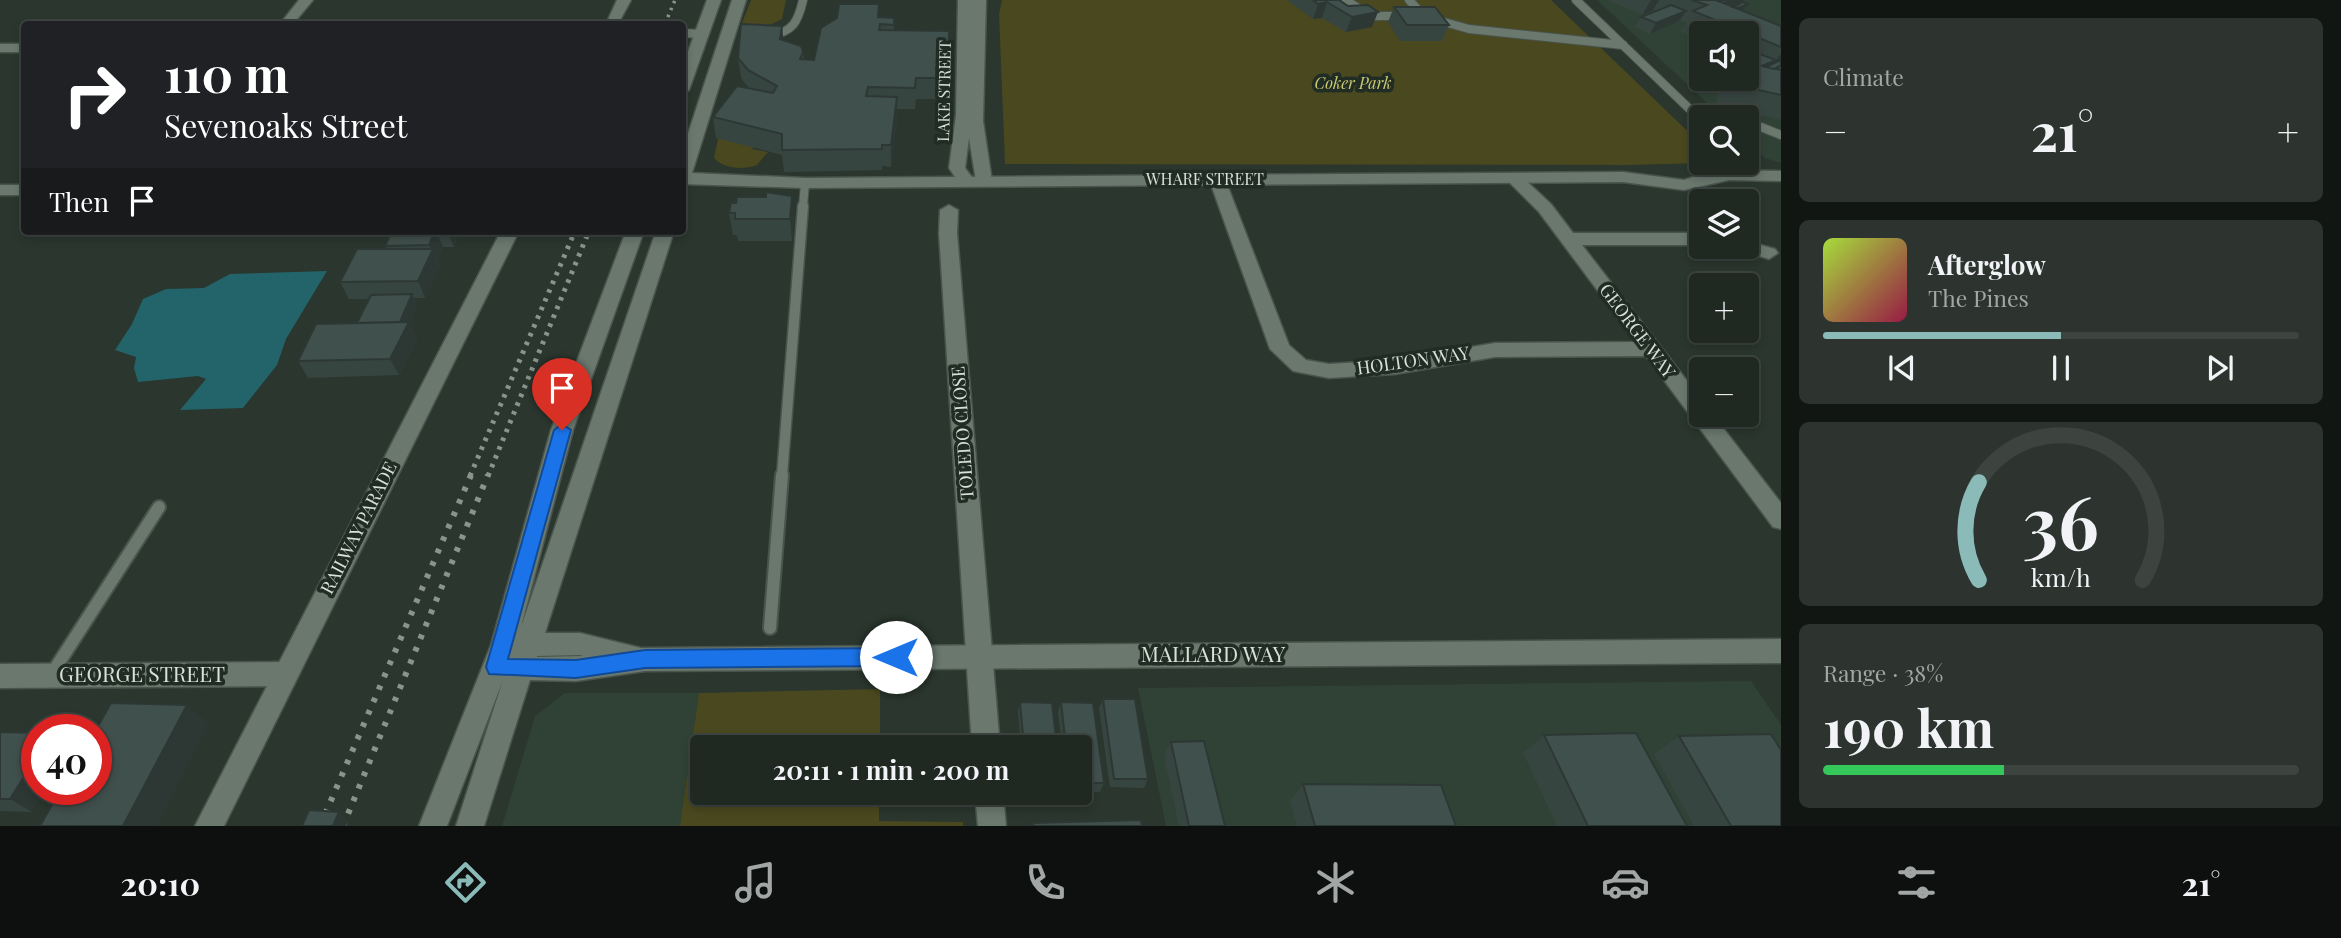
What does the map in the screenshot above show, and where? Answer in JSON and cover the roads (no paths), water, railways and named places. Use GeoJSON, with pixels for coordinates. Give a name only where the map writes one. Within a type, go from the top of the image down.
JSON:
{"type":"FeatureCollection","features":[{"type":"Feature","properties":{"kind":"street"},"geometry":{"type":"LineString","coordinates":[[288,21],[306,0]]}},
{"type":"Feature","properties":{"kind":"street"},"geometry":{"type":"LineString","coordinates":[[614,21],[624,0]]}},
{"type":"Feature","properties":{"kind":"street"},"geometry":{"type":"LineString","coordinates":[[686,79],[715,0]]}},
{"type":"Feature","properties":{"kind":"street"},"geometry":{"type":"LineString","coordinates":[[686,169],[731,35],[739,0]]}},
{"type":"Feature","properties":{"kind":"street","name":"LAKE STREET"},"geometry":{"type":"LineString","coordinates":[[965,0],[962,22],[964,115],[957,169],[975,181],[978,169],[976,132],[979,0]]}},
{"type":"Feature","properties":{"kind":"street"},"geometry":{"type":"LineString","coordinates":[[0,48],[21,48]]}},
{"type":"Feature","properties":{"kind":"street","name":"WHARF STREET"},"geometry":{"type":"LineString","coordinates":[[686,178],[756,178],[805,183],[1623,177],[1684,185],[1726,176],[1781,176]]}},
{"type":"Feature","properties":{"kind":"street","name":"GEORGE WAY"},"geometry":{"type":"LineString","coordinates":[[1522,178],[1781,520]]}},
{"type":"Feature","properties":{"kind":"street","name":"HOLTON WAY"},"geometry":{"type":"LineString","coordinates":[[1217,179],[1280,349],[1300,366],[1329,371],[1395,367],[1495,350],[1650,349]]}},
{"type":"Feature","properties":{"kind":"street","name":"WHARF STREET"},"geometry":{"type":"LineString","coordinates":[[686,191],[755,190],[787,183]]}},
{"type":"Feature","properties":{"kind":"street"},"geometry":{"type":"LineString","coordinates":[[0,190],[21,190]]}},
{"type":"Feature","properties":{"kind":"street","name":"TOLEDO CLOSE"},"geometry":{"type":"LineString","coordinates":[[949,210],[948,233],[985,735]]}},
{"type":"Feature","properties":{"kind":"street","name":"RAILWAY PARADE"},"geometry":{"type":"LineString","coordinates":[[209,826],[508,235]]}},
{"type":"Feature","properties":{"kind":"street"},"geometry":{"type":"LineString","coordinates":[[470,826],[513,656],[562,430],[633,235]]}},
{"type":"Feature","properties":{"kind":"street"},"geometry":{"type":"LineString","coordinates":[[433,826],[513,656],[664,235]]}},
{"type":"Feature","properties":{"kind":"street"},"geometry":{"type":"LineString","coordinates":[[1569,239],[1689,239]]}},
{"type":"Feature","properties":{"kind":"street"},"geometry":{"type":"LineString","coordinates":[[1759,250],[1769,253]]}},
{"type":"Feature","properties":{"kind":"street","name":"MALLARD WAY"},"geometry":{"type":"LineString","coordinates":[[513,656],[576,669],[645,659],[1781,650]]}},
{"type":"Feature","properties":{"kind":"street","name":"GEORGE STREET"},"geometry":{"type":"LineString","coordinates":[[0,676],[285,674]]}},
{"type":"Feature","properties":{"kind":"street"},"geometry":{"type":"LineString","coordinates":[[990,805],[992,826]]}},
{"type":"Feature","properties":{"kind":"lane"},"geometry":{"type":"LineString","coordinates":[[761,36],[779,35],[792,29],[797,24],[803,0]]}},
{"type":"Feature","properties":{"kind":"lane"},"geometry":{"type":"LineString","coordinates":[[1346,0],[1370,16],[1424,16],[1458,30],[1527,34],[1580,43],[1623,45]]}},
{"type":"Feature","properties":{"kind":"lane"},"geometry":{"type":"LineString","coordinates":[[1409,0],[1424,16]]}},
{"type":"Feature","properties":{"kind":"lane"},"geometry":{"type":"LineString","coordinates":[[1576,0],[1689,108]]}},
{"type":"Feature","properties":{"kind":"lane"},"geometry":{"type":"LineString","coordinates":[[686,33],[702,34]]}},
{"type":"Feature","properties":{"kind":"lane"},"geometry":{"type":"LineString","coordinates":[[1759,126],[1781,135]]}},
{"type":"Feature","properties":{"kind":"lane"},"geometry":{"type":"LineString","coordinates":[[771,628],[805,183]]}},
{"type":"Feature","properties":{"kind":"lane"},"geometry":{"type":"LineString","coordinates":[[51,675],[159,507]]}},
{"type":"Feature","properties":{"kind":"water"},"geometry":{"type":"Polygon","coordinates":[[[327,271],[286,339],[277,365],[243,408],[180,410],[206,379],[198,376],[138,382],[134,368],[136,357],[115,350],[132,324],[143,299],[166,289],[204,288],[230,274],[327,271]]]}},
{"type":"Feature","properties":{"kind":"railway"},"geometry":{"type":"LineString","coordinates":[[666,21],[675,0]]}},
{"type":"Feature","properties":{"kind":"railway"},"geometry":{"type":"LineString","coordinates":[[470,476],[573,235]]}},
{"type":"Feature","properties":{"kind":"railway"},"geometry":{"type":"LineString","coordinates":[[488,476],[587,235]]}},
{"type":"Feature","properties":{"kind":"railway"},"geometry":{"type":"LineString","coordinates":[[320,826],[471,475]]}},
{"type":"Feature","properties":{"kind":"railway"},"geometry":{"type":"LineString","coordinates":[[343,826],[488,475]]}},
{"type":"Feature","properties":{"kind":"park label","name":"Coker Park"},"geometry":{"type":"Point","coordinates":[1353,83]}}]}
